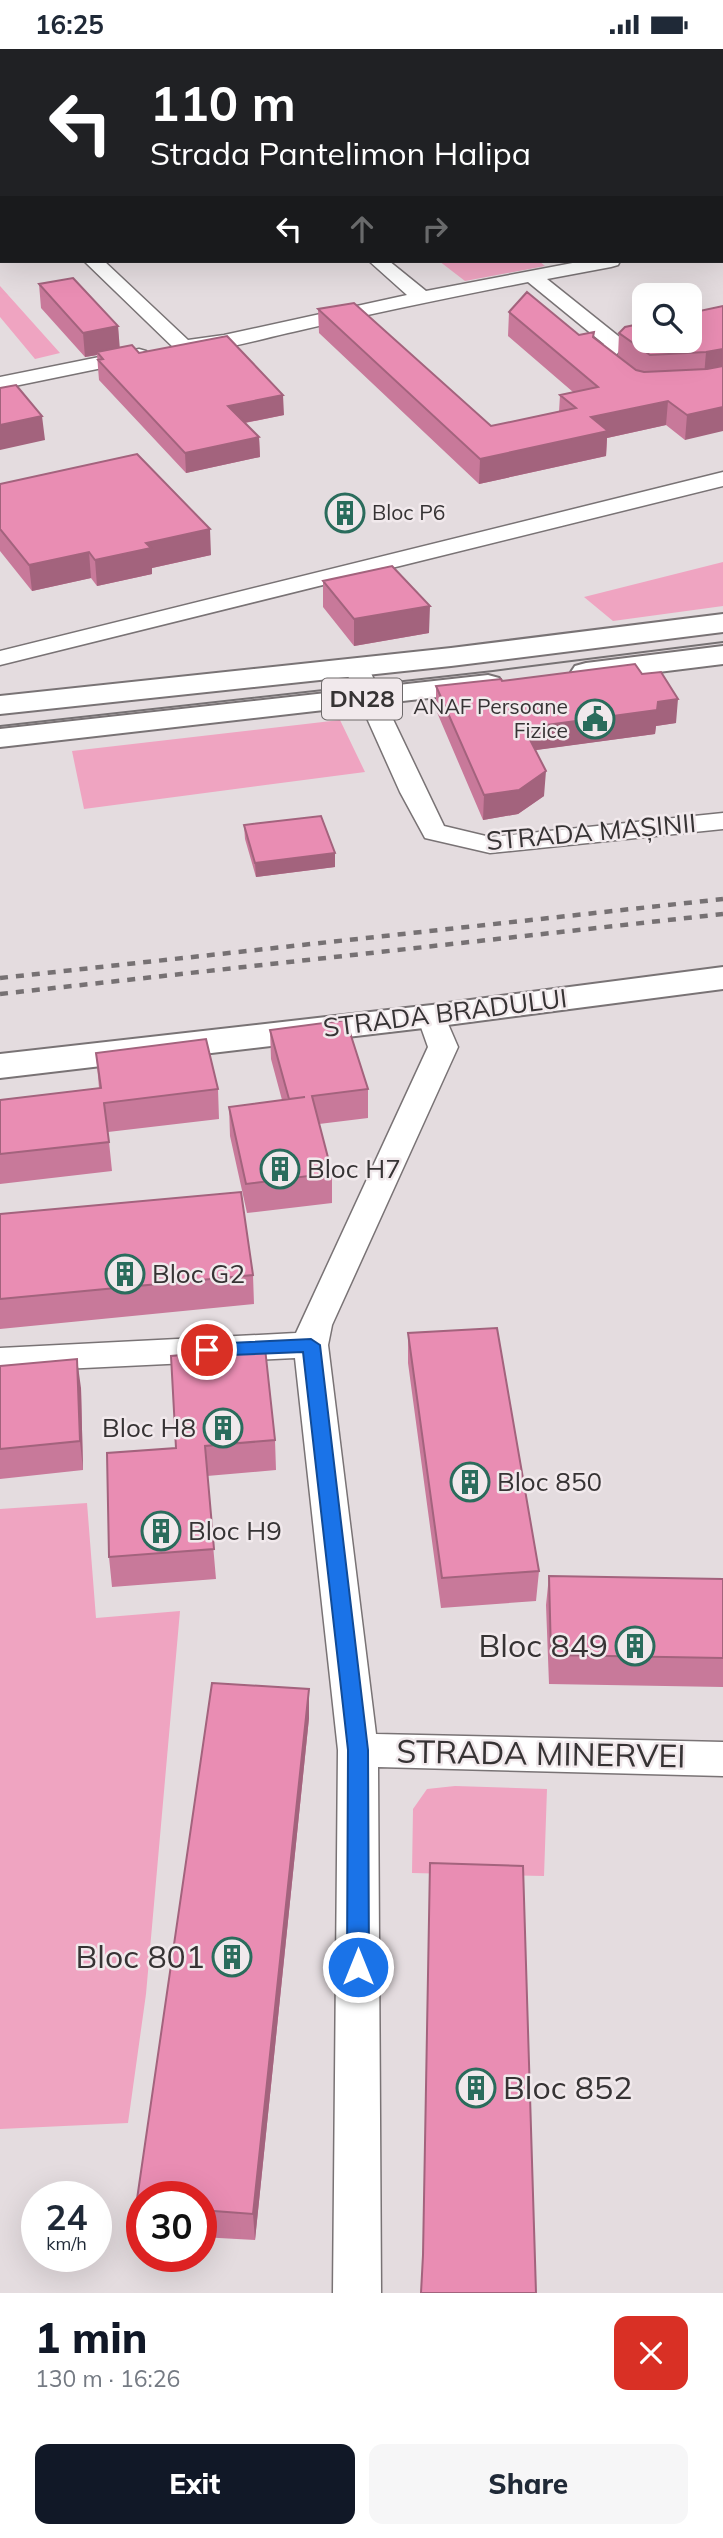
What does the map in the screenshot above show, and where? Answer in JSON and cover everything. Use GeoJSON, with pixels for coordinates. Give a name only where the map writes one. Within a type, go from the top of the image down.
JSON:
{"type":"FeatureCollection","features":[{"type":"Feature","properties":{"kind":"main road","name":"DN28"},"geometry":{"type":"LineString","coordinates":[[0,705],[356,667],[723,623]]}},
{"type":"Feature","properties":{"kind":"main road"},"geometry":{"type":"LineString","coordinates":[[561,675],[723,655]]}},
{"type":"Feature","properties":{"kind":"main road","name":"DN28"},"geometry":{"type":"LineString","coordinates":[[0,739],[521,680]]}},
{"type":"Feature","properties":{"kind":"main road","name":"STRADA BRADULUI"},"geometry":{"type":"LineString","coordinates":[[0,1066],[432,1016],[723,978]]}},
{"type":"Feature","properties":{"kind":"street"},"geometry":{"type":"LineString","coordinates":[[95,263],[183,345]]}},
{"type":"Feature","properties":{"kind":"street"},"geometry":{"type":"LineString","coordinates":[[380,263],[422,297]]}},
{"type":"Feature","properties":{"kind":"street"},"geometry":{"type":"LineString","coordinates":[[0,383],[183,345],[224,341],[422,297],[601,263]]}},
{"type":"Feature","properties":{"kind":"street"},"geometry":{"type":"LineString","coordinates":[[533,277],[615,343],[603,359],[643,388]]}},
{"type":"Feature","properties":{"kind":"street"},"geometry":{"type":"LineString","coordinates":[[0,658],[723,479]]}},
{"type":"Feature","properties":{"kind":"street","name":"STRADA MAȘINII"},"geometry":{"type":"LineString","coordinates":[[356,667],[422,812],[434,832],[490,845],[723,821]]}},
{"type":"Feature","properties":{"kind":"street"},"geometry":{"type":"LineString","coordinates":[[357,2293],[358,1750],[311,1345],[315,1325],[443,1048],[432,1016]]}},
{"type":"Feature","properties":{"kind":"street"},"geometry":{"type":"LineString","coordinates":[[0,1360],[311,1345]]}},
{"type":"Feature","properties":{"kind":"street","name":"STRADA MINERVEI"},"geometry":{"type":"LineString","coordinates":[[358,1750],[723,1759]]}},
{"type":"Feature","properties":{"kind":"shaded area"},"geometry":{"type":"Polygon","coordinates":[[[442,263],[541,263],[545,266],[465,281],[442,263]]]}},
{"type":"Feature","properties":{"kind":"shaded area"},"geometry":{"type":"Polygon","coordinates":[[[0,286],[60,353],[35,359],[0,317],[0,286]]]}},
{"type":"Feature","properties":{"kind":"shaded area"},"geometry":{"type":"Polygon","coordinates":[[[723,562],[723,606],[613,621],[584,597],[723,562]]]}},
{"type":"Feature","properties":{"kind":"shaded area"},"geometry":{"type":"Polygon","coordinates":[[[340,720],[365,772],[84,809],[72,751],[340,720]]]}},
{"type":"Feature","properties":{"kind":"shaded area"},"geometry":{"type":"Polygon","coordinates":[[[87,1503],[96,1618],[180,1611],[146,1994],[128,2123],[0,2129],[0,1509],[87,1503]]]}},
{"type":"Feature","properties":{"kind":"shaded area"},"geometry":{"type":"Polygon","coordinates":[[[455,1786],[547,1789],[544,1876],[412,1873],[413,1809],[427,1789],[455,1786]]]}},
{"type":"Feature","properties":{"kind":"building"},"geometry":{"type":"Polygon","coordinates":[[[73,278],[118,326],[83,333],[39,284],[73,278]]]}},
{"type":"Feature","properties":{"kind":"building"},"geometry":{"type":"Polygon","coordinates":[[[527,292],[579,335],[594,332],[593,337],[636,370],[644,372],[723,366],[723,407],[687,415],[668,401],[591,417],[608,431],[480,459],[318,309],[354,303],[491,426],[576,408],[560,395],[598,387],[509,312],[527,292]]]}},
{"type":"Feature","properties":{"kind":"building"},"geometry":{"type":"Polygon","coordinates":[[[723,306],[723,349],[702,352],[702,310],[723,306]]]}},
{"type":"Feature","properties":{"kind":"building"},"geometry":{"type":"Polygon","coordinates":[[[632,326],[632,342],[619,333],[625,327],[632,326]]]}},
{"type":"Feature","properties":{"kind":"building"},"geometry":{"type":"Polygon","coordinates":[[[227,336],[283,395],[228,406],[259,437],[185,453],[98,360],[103,359],[97,352],[132,345],[139,353],[227,336]]]}},
{"type":"Feature","properties":{"kind":"building"},"geometry":{"type":"Polygon","coordinates":[[[647,353],[687,353],[650,355],[647,353]]]}},
{"type":"Feature","properties":{"kind":"building"},"geometry":{"type":"Polygon","coordinates":[[[16,385],[42,416],[0,425],[0,388],[16,385]]]}},
{"type":"Feature","properties":{"kind":"building"},"geometry":{"type":"Polygon","coordinates":[[[137,454],[210,529],[146,543],[151,548],[95,560],[89,552],[29,565],[0,529],[0,484],[137,454]]]}},
{"type":"Feature","properties":{"kind":"building"},"geometry":{"type":"Polygon","coordinates":[[[392,566],[430,606],[354,619],[323,581],[392,566]]]}},
{"type":"Feature","properties":{"kind":"building"},"geometry":{"type":"Polygon","coordinates":[[[635,664],[642,674],[661,672],[678,699],[658,702],[657,710],[524,728],[546,771],[519,790],[484,795],[436,686],[502,681],[635,664]]]}},
{"type":"Feature","properties":{"kind":"building"},"geometry":{"type":"Polygon","coordinates":[[[321,816],[335,853],[255,863],[244,825],[321,816]]]}},
{"type":"Feature","properties":{"kind":"building"},"geometry":{"type":"Polygon","coordinates":[[[346,1020],[368,1089],[312,1096],[332,1173],[246,1184],[229,1107],[305,1097],[289,1099],[270,1030],[346,1020]]]}},
{"type":"Feature","properties":{"kind":"building"},"geometry":{"type":"Polygon","coordinates":[[[206,1039],[218,1089],[104,1103],[109,1142],[0,1154],[0,1100],[101,1088],[96,1053],[206,1039]]]}},
{"type":"Feature","properties":{"kind":"building","name":"Bloc G2"},"geometry":{"type":"Polygon","coordinates":[[[241,1192],[253,1275],[0,1299],[0,1214],[241,1192]]]}},
{"type":"Feature","properties":{"kind":"building","name":"Bloc 850"},"geometry":{"type":"Polygon","coordinates":[[[497,1328],[539,1571],[442,1578],[408,1333],[497,1328]]]}},
{"type":"Feature","properties":{"kind":"building"},"geometry":{"type":"Polygon","coordinates":[[[265,1348],[275,1440],[205,1446],[214,1549],[109,1557],[107,1453],[176,1448],[171,1356],[265,1348]]]}},
{"type":"Feature","properties":{"kind":"building"},"geometry":{"type":"Polygon","coordinates":[[[77,1359],[80,1441],[0,1449],[0,1366],[77,1359]]]}},
{"type":"Feature","properties":{"kind":"building","name":"Bloc 849"},"geometry":{"type":"Polygon","coordinates":[[[549,1576],[723,1579],[723,1658],[551,1655],[549,1576]]]}},
{"type":"Feature","properties":{"kind":"building","name":"Bloc 801"},"geometry":{"type":"Polygon","coordinates":[[[212,1683],[309,1689],[253,2214],[217,2211],[217,2181],[140,2181],[212,1683]]]}},
{"type":"Feature","properties":{"kind":"building","name":"Bloc 852"},"geometry":{"type":"Polygon","coordinates":[[[430,1863],[523,1866],[536,2293],[421,2293],[430,1863]]]}},
{"type":"Feature","properties":{"kind":"tram line"},"geometry":{"type":"LineString","coordinates":[[0,726],[493,671],[723,642]]}},
{"type":"Feature","properties":{"kind":"railway"},"geometry":{"type":"LineString","coordinates":[[0,978],[723,899]]}},
{"type":"Feature","properties":{"kind":"railway"},"geometry":{"type":"LineString","coordinates":[[0,994],[723,914]]}},
{"type":"Feature","properties":{"kind":"place","name":"Bloc P6"},"geometry":{"type":"Point","coordinates":[345,513]}},
{"type":"Feature","properties":{"kind":"place","name":"ANAF Persoane Fizice"},"geometry":{"type":"Point","coordinates":[595,719]}},
{"type":"Feature","properties":{"kind":"place","name":"Bloc H7"},"geometry":{"type":"Point","coordinates":[280,1169]}},
{"type":"Feature","properties":{"kind":"place","name":"Bloc G2"},"geometry":{"type":"Point","coordinates":[125,1274]}},
{"type":"Feature","properties":{"kind":"place","name":"Bloc H8"},"geometry":{"type":"Point","coordinates":[223,1428]}},
{"type":"Feature","properties":{"kind":"place","name":"Bloc 850"},"geometry":{"type":"Point","coordinates":[470,1482]}},
{"type":"Feature","properties":{"kind":"place","name":"Bloc H9"},"geometry":{"type":"Point","coordinates":[161,1531]}},
{"type":"Feature","properties":{"kind":"place","name":"Bloc 849"},"geometry":{"type":"Point","coordinates":[635,1646]}},
{"type":"Feature","properties":{"kind":"place","name":"Bloc 801"},"geometry":{"type":"Point","coordinates":[232,1957]}},
{"type":"Feature","properties":{"kind":"place","name":"Bloc 852"},"geometry":{"type":"Point","coordinates":[476,2088]}},
{"type":"Feature","properties":{"kind":"route"},"geometry":{"type":"LineString","coordinates":[[207,1350],[311,1345],[358,1750],[358,1967]]}}]}
